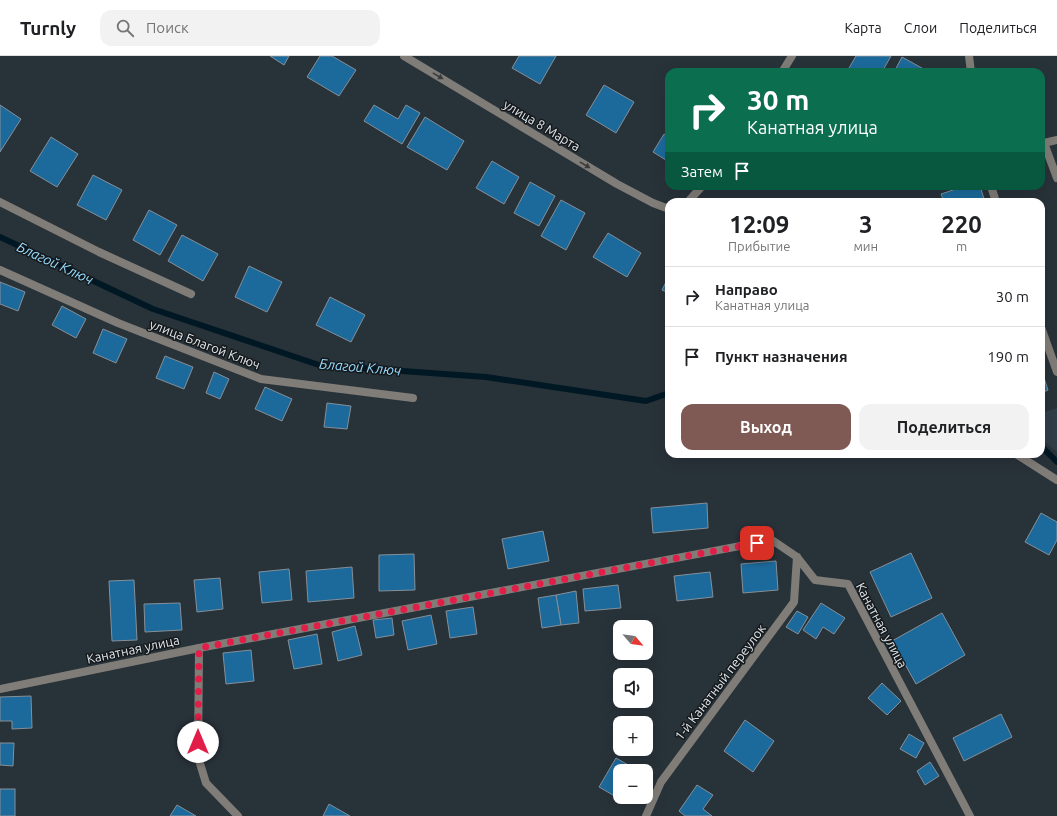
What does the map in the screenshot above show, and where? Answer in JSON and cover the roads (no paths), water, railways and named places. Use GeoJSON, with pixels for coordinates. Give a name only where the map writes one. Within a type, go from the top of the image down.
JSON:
{"type":"FeatureCollection","features":[{"type":"Feature","properties":{"kind":"street","name":"улица 8 Марта"},"geometry":{"type":"LineString","coordinates":[[404,56],[617,184],[653,204],[665,208]]}},
{"type":"Feature","properties":{"kind":"street"},"geometry":{"type":"LineString","coordinates":[[784,68],[792,56]]}},
{"type":"Feature","properties":{"kind":"street"},"geometry":{"type":"LineString","coordinates":[[969,56],[970,68]]}},
{"type":"Feature","properties":{"kind":"street"},"geometry":{"type":"LineString","coordinates":[[1045,142],[1057,140]]}},
{"type":"Feature","properties":{"kind":"street"},"geometry":{"type":"LineString","coordinates":[[1045,149],[1057,178]]}},
{"type":"Feature","properties":{"kind":"street"},"geometry":{"type":"LineString","coordinates":[[692,198],[698,190]]}},
{"type":"Feature","properties":{"kind":"street"},"geometry":{"type":"LineString","coordinates":[[0,202],[99,252],[191,294]]}},
{"type":"Feature","properties":{"kind":"street","name":"улица Благой Ключ"},"geometry":{"type":"LineString","coordinates":[[0,270],[118,323],[261,379],[413,398]]}},
{"type":"Feature","properties":{"kind":"street"},"geometry":{"type":"LineString","coordinates":[[1045,338],[1057,372]]}},
{"type":"Feature","properties":{"kind":"street"},"geometry":{"type":"LineString","coordinates":[[1022,458],[1057,480]]}},
{"type":"Feature","properties":{"kind":"street","name":"Канатная улица"},"geometry":{"type":"LineString","coordinates":[[0,689],[199,648],[772,540],[796,557],[814,580],[848,584],[970,816]]}},
{"type":"Feature","properties":{"kind":"street","name":"1-й Канатный переулок"},"geometry":{"type":"LineString","coordinates":[[646,816],[661,782],[794,602],[796,557]]}},
{"type":"Feature","properties":{"kind":"street"},"geometry":{"type":"LineString","coordinates":[[199,648],[198,757],[206,783],[238,816]]}},
{"type":"Feature","properties":{"kind":"waterway","name":"Благой Ключ"},"geometry":{"type":"LineString","coordinates":[[0,237],[153,309],[319,365],[486,377],[646,401],[665,394]]}},
{"type":"Feature","properties":{"kind":"waterway","name":"Благой Ключ"},"geometry":{"type":"LineString","coordinates":[[1045,450],[1057,462]]}}]}
